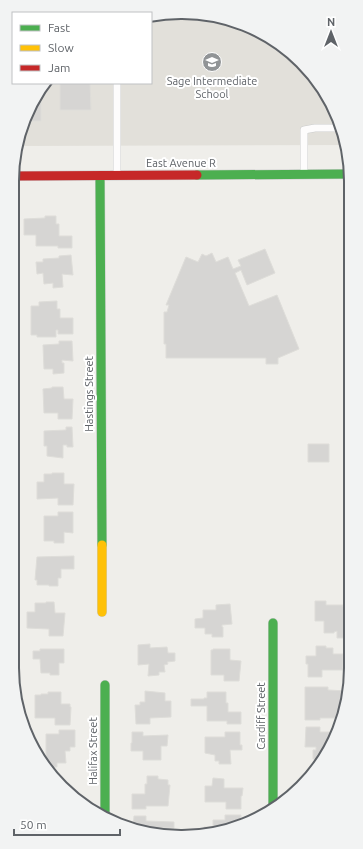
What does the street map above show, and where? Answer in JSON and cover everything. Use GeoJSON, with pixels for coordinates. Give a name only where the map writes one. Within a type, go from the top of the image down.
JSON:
{"type":"FeatureCollection","features":[{"type":"Feature","properties":{"kind":"street","name":"East Avenue R"},"geometry":{"type":"LineString","coordinates":[[19,176],[344,174]]}},
{"type":"Feature","properties":{"kind":"street","name":"Hastings Street"},"geometry":{"type":"LineString","coordinates":[[100,176],[102,612]]}},
{"type":"Feature","properties":{"kind":"street","name":"Cardiff Street"},"geometry":{"type":"LineString","coordinates":[[273,623],[273,802]]}},
{"type":"Feature","properties":{"kind":"street","name":"Halifax Street"},"geometry":{"type":"LineString","coordinates":[[105,685],[105,810]]}},
{"type":"Feature","properties":{"kind":"lane"},"geometry":{"type":"LineString","coordinates":[[117,84],[117,176]]}},
{"type":"Feature","properties":{"kind":"lane"},"geometry":{"type":"LineString","coordinates":[[304,174],[304,130],[315,128],[335,128]]}},
{"type":"Feature","properties":{"kind":"shaded area","name":"Sage Intermediate School"},"geometry":{"type":"Polygon","coordinates":[[[171,19],[192,19],[213,22],[244,31],[272,46],[289,59],[304,74],[317,91],[332,119],[340,145],[23,146],[31,119],[46,91],[52,84],[152,84],[152,22],[171,19]]]}},
{"type":"Feature","properties":{"kind":"building"},"geometry":{"type":"Polygon","coordinates":[[[60,84],[90,84],[91,110],[60,110],[60,84]]]}},
{"type":"Feature","properties":{"kind":"building"},"geometry":{"type":"Polygon","coordinates":[[[41,100],[41,121],[30,121],[41,100]]]}},
{"type":"Feature","properties":{"kind":"building"},"geometry":{"type":"Polygon","coordinates":[[[45,216],[56,216],[56,224],[59,224],[59,236],[72,236],[72,248],[58,248],[58,246],[36,246],[36,235],[24,235],[24,219],[45,218],[45,216]]]}},
{"type":"Feature","properties":{"kind":"building"},"geometry":{"type":"Polygon","coordinates":[[[265,249],[275,273],[247,285],[241,270],[235,273],[249,306],[277,295],[299,349],[278,358],[278,364],[266,364],[266,358],[166,358],[166,344],[164,344],[164,312],[167,312],[169,305],[166,305],[186,257],[198,262],[202,254],[206,256],[212,253],[216,262],[228,257],[233,269],[241,266],[238,260],[265,249]]]}},
{"type":"Feature","properties":{"kind":"building"},"geometry":{"type":"Polygon","coordinates":[[[71,255],[73,275],[62,274],[63,287],[53,288],[53,283],[44,284],[43,273],[37,274],[36,262],[43,262],[43,259],[59,258],[59,256],[71,255]]]}},
{"type":"Feature","properties":{"kind":"building"},"geometry":{"type":"Polygon","coordinates":[[[57,301],[57,309],[60,309],[60,318],[73,318],[73,334],[58,334],[58,330],[56,330],[56,337],[37,337],[37,335],[31,335],[31,306],[39,306],[39,302],[57,301]]]}},
{"type":"Feature","properties":{"kind":"building"},"geometry":{"type":"Polygon","coordinates":[[[59,341],[72,341],[73,361],[62,360],[62,363],[64,363],[64,373],[53,374],[53,369],[44,369],[43,345],[59,344],[59,341]]]}},
{"type":"Feature","properties":{"kind":"building"},"geometry":{"type":"Polygon","coordinates":[[[63,387],[64,399],[73,399],[72,419],[58,419],[58,413],[44,413],[43,389],[63,387]]]}},
{"type":"Feature","properties":{"kind":"building"},"geometry":{"type":"Polygon","coordinates":[[[66,427],[72,427],[73,447],[63,445],[63,458],[47,456],[47,446],[44,446],[44,431],[66,430],[66,427]]]}},
{"type":"Feature","properties":{"kind":"building"},"geometry":{"type":"Polygon","coordinates":[[[308,444],[329,444],[329,462],[308,462],[308,444]]]}},
{"type":"Feature","properties":{"kind":"building"},"geometry":{"type":"Polygon","coordinates":[[[64,473],[64,484],[74,484],[73,505],[58,505],[58,498],[37,499],[37,482],[44,482],[44,474],[64,473]]]}},
{"type":"Feature","properties":{"kind":"building"},"geometry":{"type":"Polygon","coordinates":[[[58,512],[73,512],[73,533],[64,532],[64,543],[44,541],[44,516],[58,516],[58,512]]]}},
{"type":"Feature","properties":{"kind":"building"},"geometry":{"type":"Polygon","coordinates":[[[74,556],[74,569],[61,569],[61,578],[58,578],[58,586],[37,585],[37,580],[35,580],[37,557],[74,556]]]}},
{"type":"Feature","properties":{"kind":"building"},"geometry":{"type":"Polygon","coordinates":[[[315,601],[326,601],[326,605],[343,605],[344,638],[337,638],[337,631],[334,633],[324,633],[324,621],[315,621],[315,601]]]}},
{"type":"Feature","properties":{"kind":"building"},"geometry":{"type":"Polygon","coordinates":[[[54,602],[55,613],[65,613],[63,636],[49,636],[49,629],[27,628],[27,612],[35,612],[35,603],[54,602]]]}},
{"type":"Feature","properties":{"kind":"building"},"geometry":{"type":"Polygon","coordinates":[[[230,604],[232,624],[222,625],[223,637],[212,637],[212,634],[205,634],[205,628],[195,628],[195,619],[203,618],[203,610],[216,610],[216,605],[230,604]]]}},
{"type":"Feature","properties":{"kind":"building"},"geometry":{"type":"Polygon","coordinates":[[[150,644],[150,648],[167,647],[168,653],[175,653],[175,661],[167,662],[168,664],[164,665],[165,672],[159,672],[159,675],[148,676],[149,664],[138,665],[138,645],[150,644]]]}},
{"type":"Feature","properties":{"kind":"building"},"geometry":{"type":"Polygon","coordinates":[[[316,646],[333,648],[333,654],[343,654],[343,670],[322,670],[322,677],[308,677],[308,664],[306,664],[306,656],[316,656],[316,646]]]}},
{"type":"Feature","properties":{"kind":"building"},"geometry":{"type":"Polygon","coordinates":[[[40,649],[64,649],[64,663],[59,663],[59,675],[41,673],[40,659],[33,659],[33,651],[40,651],[40,649]]]}},
{"type":"Feature","properties":{"kind":"building"},"geometry":{"type":"Polygon","coordinates":[[[230,649],[230,660],[241,661],[239,681],[224,681],[224,675],[211,675],[211,650],[230,649]]]}},
{"type":"Feature","properties":{"kind":"building"},"geometry":{"type":"Polygon","coordinates":[[[305,687],[328,687],[328,690],[343,691],[336,718],[305,720],[305,687]]]}},
{"type":"Feature","properties":{"kind":"building"},"geometry":{"type":"Polygon","coordinates":[[[145,691],[165,693],[165,701],[171,701],[171,717],[150,718],[150,724],[136,724],[135,705],[140,705],[140,702],[145,702],[145,691]]]}},
{"type":"Feature","properties":{"kind":"building"},"geometry":{"type":"Polygon","coordinates":[[[48,692],[61,692],[61,704],[70,704],[70,725],[55,725],[55,718],[35,718],[35,695],[48,694],[48,692]]]}},
{"type":"Feature","properties":{"kind":"building"},"geometry":{"type":"Polygon","coordinates":[[[207,692],[226,692],[228,712],[241,712],[241,724],[227,724],[227,721],[207,721],[207,706],[191,706],[191,699],[207,698],[207,692]]]}},
{"type":"Feature","properties":{"kind":"building"},"geometry":{"type":"Polygon","coordinates":[[[306,727],[320,727],[320,732],[331,732],[316,759],[313,759],[313,750],[316,750],[316,747],[305,747],[306,727]]]}},
{"type":"Feature","properties":{"kind":"building"},"geometry":{"type":"Polygon","coordinates":[[[59,730],[75,730],[75,747],[70,747],[70,751],[65,751],[66,763],[57,763],[57,767],[54,767],[46,758],[46,734],[59,734],[59,730]]]}},
{"type":"Feature","properties":{"kind":"building"},"geometry":{"type":"Polygon","coordinates":[[[132,732],[143,732],[143,736],[168,735],[167,746],[161,746],[161,760],[143,760],[143,751],[131,751],[132,732]]]}},
{"type":"Feature","properties":{"kind":"building"},"geometry":{"type":"Polygon","coordinates":[[[225,732],[240,732],[240,745],[242,745],[242,750],[230,750],[231,764],[219,764],[219,761],[215,761],[215,755],[205,753],[205,737],[225,737],[225,732]]]}},
{"type":"Feature","properties":{"kind":"building"},"geometry":{"type":"Polygon","coordinates":[[[147,776],[158,776],[158,779],[168,780],[168,785],[170,785],[168,806],[146,806],[146,809],[132,809],[132,794],[145,794],[147,776]]]}},
{"type":"Feature","properties":{"kind":"building"},"geometry":{"type":"Polygon","coordinates":[[[213,778],[224,779],[224,788],[243,788],[241,796],[241,809],[226,809],[226,802],[205,802],[205,786],[212,786],[213,778]]]}},
{"type":"Feature","properties":{"kind":"building"},"geometry":{"type":"Polygon","coordinates":[[[225,815],[241,815],[241,819],[213,827],[213,820],[225,820],[225,815]]]}},
{"type":"Feature","properties":{"kind":"building"},"geometry":{"type":"Polygon","coordinates":[[[134,816],[146,816],[146,821],[174,822],[174,828],[160,829],[133,822],[134,816]]]}},
{"type":"Feature","properties":{"kind":"traffic: fast"},"geometry":{"type":"LineString","coordinates":[[197,175],[344,174]]}},
{"type":"Feature","properties":{"kind":"traffic: fast"},"geometry":{"type":"LineString","coordinates":[[100,176],[102,545]]}},
{"type":"Feature","properties":{"kind":"traffic: fast"},"geometry":{"type":"LineString","coordinates":[[273,623],[273,802]]}},
{"type":"Feature","properties":{"kind":"traffic: fast"},"geometry":{"type":"LineString","coordinates":[[105,685],[105,810]]}},
{"type":"Feature","properties":{"kind":"traffic: slow"},"geometry":{"type":"LineString","coordinates":[[102,545],[102,612]]}},
{"type":"Feature","properties":{"kind":"traffic: jam"},"geometry":{"type":"LineString","coordinates":[[19,176],[197,175]]}},
{"type":"Feature","properties":{"kind":"place","name":"Sage Intermediate School"},"geometry":{"type":"Point","coordinates":[212,62]}}]}
